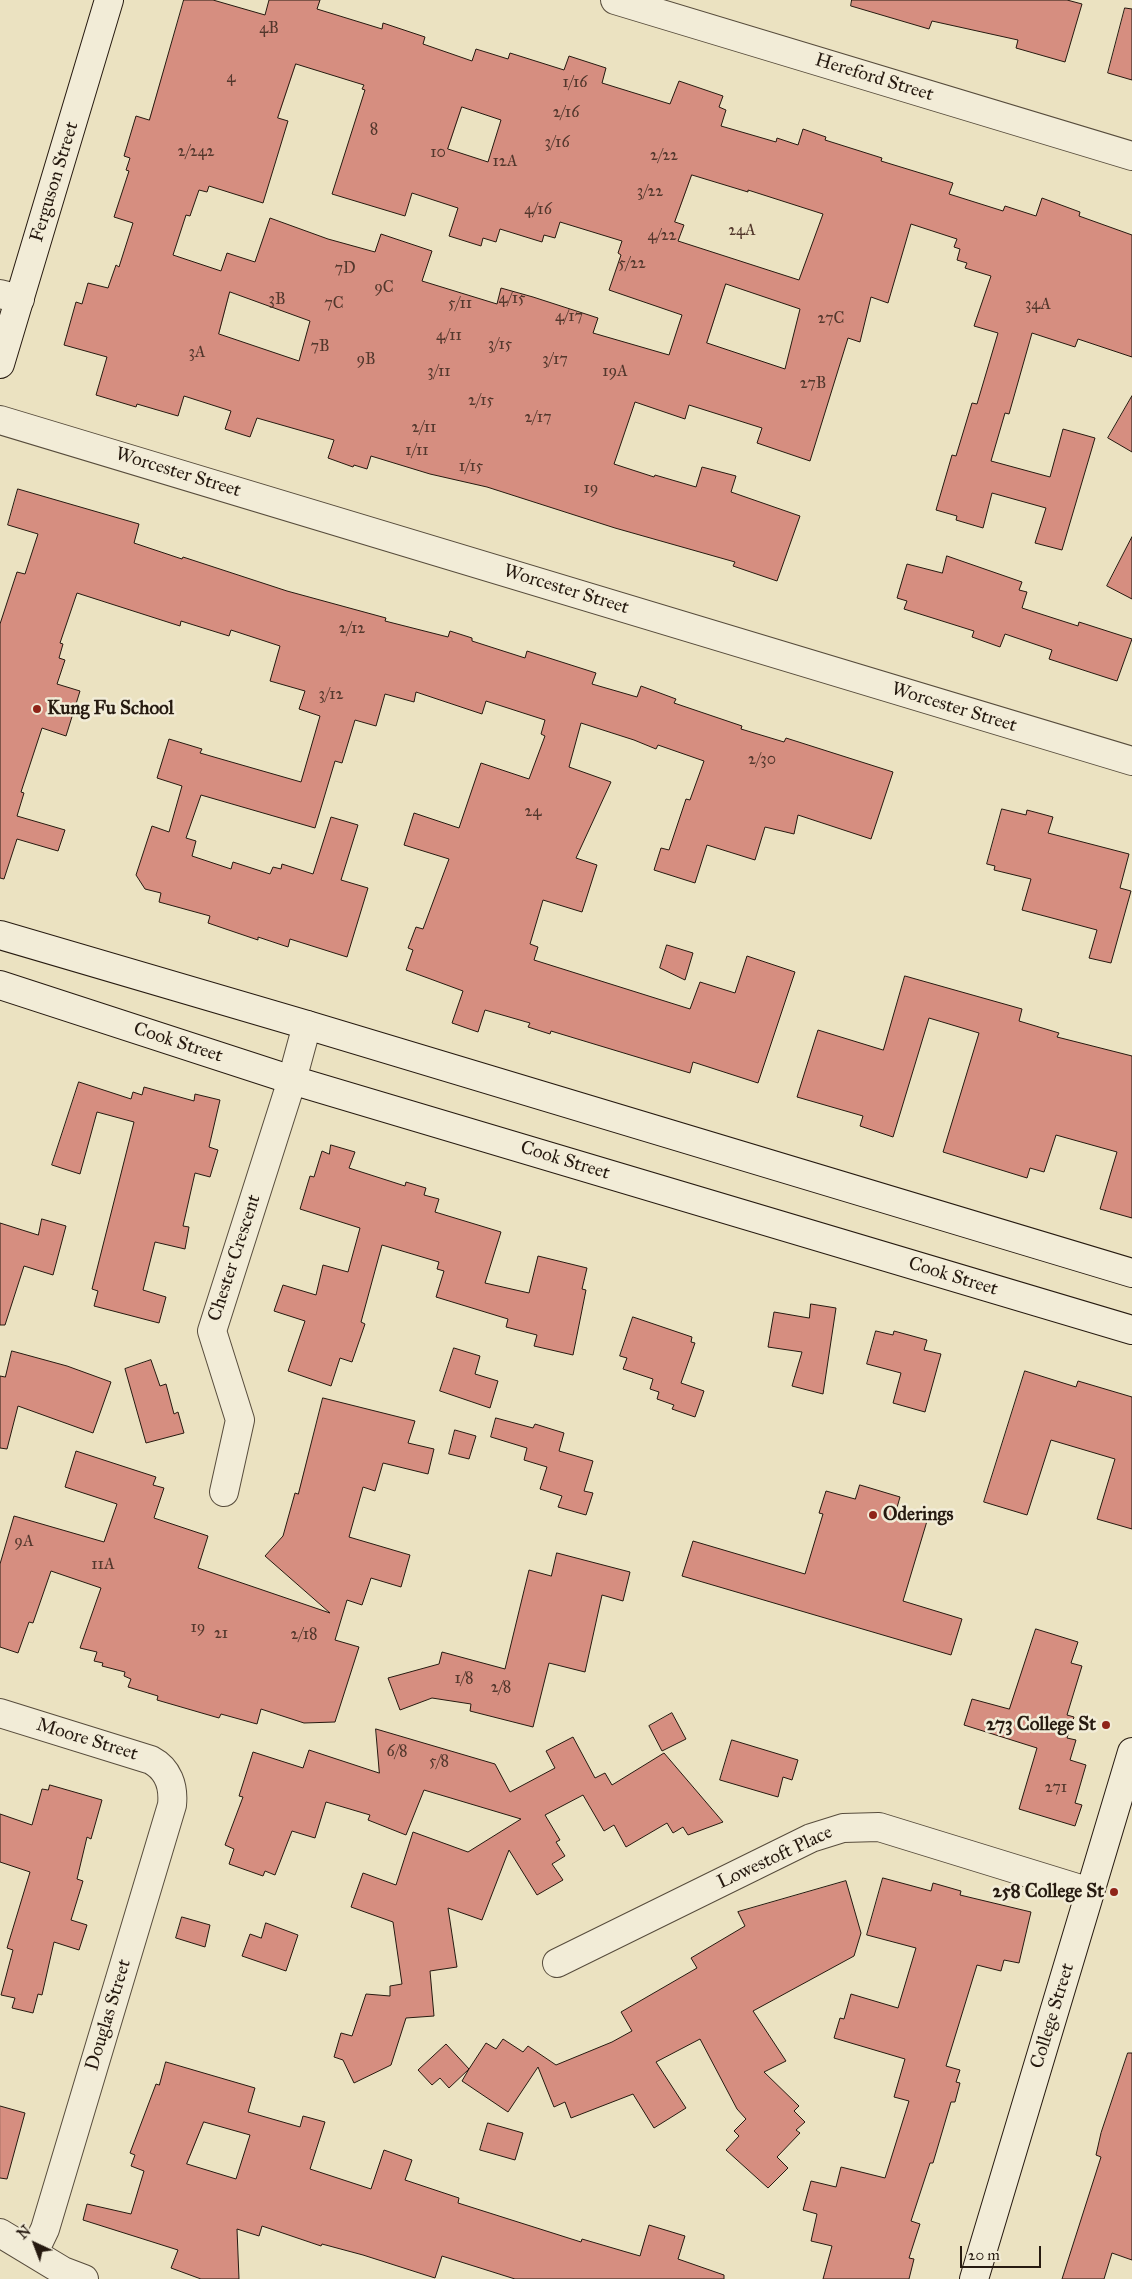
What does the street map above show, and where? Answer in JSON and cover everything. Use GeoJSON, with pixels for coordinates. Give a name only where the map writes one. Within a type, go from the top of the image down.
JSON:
{"type":"FeatureCollection","features":[{"type":"Feature","properties":{"kind":"street","name":"Ferguson Street"},"geometry":{"type":"LineString","coordinates":[[0,364],[10,296],[109,0]]}},
{"type":"Feature","properties":{"kind":"street","name":"Hereford Street"},"geometry":{"type":"LineString","coordinates":[[615,0],[1132,156]]}},
{"type":"Feature","properties":{"kind":"street","name":"Worcester Street"},"geometry":{"type":"LineString","coordinates":[[0,420],[1132,761]]}},
{"type":"Feature","properties":{"kind":"street"},"geometry":{"type":"LineString","coordinates":[[0,935],[307,1025],[1132,1273]]}},
{"type":"Feature","properties":{"kind":"street","name":"Cook Street"},"geometry":{"type":"LineString","coordinates":[[0,986],[292,1080],[1132,1330]]}},
{"type":"Feature","properties":{"kind":"street","name":"Chester Crescent"},"geometry":{"type":"LineString","coordinates":[[224,1492],[240,1420],[212,1331],[292,1080],[307,1025]]}},
{"type":"Feature","properties":{"kind":"street","name":"Moore Street"},"geometry":{"type":"LineString","coordinates":[[0,1714],[151,1760],[158,1764],[167,1776]]}},
{"type":"Feature","properties":{"kind":"street","name":"College Street"},"geometry":{"type":"LineString","coordinates":[[974,2279],[1132,1752]]}},
{"type":"Feature","properties":{"kind":"street","name":"Douglas Street"},"geometry":{"type":"LineString","coordinates":[[34,2252],[45,2229],[172,1805],[173,1794],[167,1776]]}},
{"type":"Feature","properties":{"kind":"street","name":"Lowestoft Place"},"geometry":{"type":"LineString","coordinates":[[557,1963],[812,1838],[843,1828],[879,1828],[1090,1892]]}},
{"type":"Feature","properties":{"kind":"street"},"geometry":{"type":"LineString","coordinates":[[0,2233],[34,2252],[62,2271],[84,2279]]}},
{"type":"Feature","properties":{"kind":"building"},"geometry":{"type":"Polygon","coordinates":[[[184,0],[213,0],[265,15],[269,0],[320,0],[317,9],[382,29],[383,23],[425,37],[423,44],[472,61],[476,49],[508,59],[510,53],[564,70],[569,56],[606,68],[602,83],[670,104],[679,81],[723,96],[719,107],[726,110],[721,126],[776,142],[777,138],[798,145],[803,129],[826,137],[825,140],[882,158],[881,161],[953,183],[949,194],[1003,211],[1005,206],[1036,216],[1042,198],[1080,212],[1079,216],[1132,235],[1132,357],[1078,339],[1075,347],[1032,333],[1009,414],[1005,413],[991,461],[1050,477],[1063,429],[1095,438],[1062,550],[1035,543],[1046,508],[992,493],[983,528],[956,520],[957,516],[936,510],[952,455],[956,456],[972,403],[977,404],[998,333],[974,326],[991,276],[965,268],[967,263],[957,260],[960,249],[954,247],[957,239],[911,224],[888,303],[871,297],[860,342],[848,338],[810,461],[757,443],[762,428],[689,405],[685,419],[635,402],[614,464],[654,477],[655,475],[696,487],[702,467],[736,476],[731,492],[800,516],[777,581],[733,566],[735,562],[615,528],[487,487],[430,474],[371,456],[367,469],[354,465],[353,467],[328,458],[334,440],[257,418],[250,437],[225,429],[231,411],[184,396],[178,416],[137,404],[136,407],[96,395],[107,357],[64,345],[76,302],[82,304],[88,283],[108,288],[116,265],[119,267],[133,223],[114,217],[129,171],[126,170],[130,158],[124,156],[136,116],[149,120],[184,0]],[[296,64],[278,118],[288,121],[263,203],[209,186],[207,192],[199,190],[190,216],[186,215],[173,255],[221,271],[227,253],[255,262],[270,218],[328,239],[375,252],[381,234],[432,251],[422,281],[497,304],[501,288],[533,297],[598,318],[593,333],[669,355],[682,315],[609,290],[621,255],[618,253],[622,241],[560,222],[555,238],[544,235],[542,242],[500,229],[496,242],[483,238],[481,246],[449,236],[458,208],[412,193],[405,216],[332,194],[365,90],[362,89],[364,85],[296,64]],[[462,107],[448,149],[488,162],[501,120],[462,107]],[[692,175],[675,222],[684,225],[678,241],[799,280],[823,214],[748,190],[748,192],[692,175]],[[726,284],[707,343],[785,369],[800,309],[726,284]],[[230,292],[219,334],[299,361],[310,321],[230,292]]]}},
{"type":"Feature","properties":{"kind":"building"},"geometry":{"type":"Polygon","coordinates":[[[852,0],[1067,0],[1082,4],[1065,62],[1016,48],[1018,40],[932,21],[929,29],[851,6],[852,0]]]}},
{"type":"Feature","properties":{"kind":"building"},"geometry":{"type":"Polygon","coordinates":[[[1125,8],[1132,9],[1132,80],[1108,73],[1125,8]]]}},
{"type":"Feature","properties":{"kind":"building"},"geometry":{"type":"Polygon","coordinates":[[[1132,396],[1132,452],[1108,438],[1132,396]]]}},
{"type":"Feature","properties":{"kind":"building"},"geometry":{"type":"Polygon","coordinates":[[[18,489],[139,524],[134,543],[182,559],[183,557],[287,591],[386,618],[385,621],[448,637],[450,631],[472,638],[472,641],[525,658],[527,651],[596,673],[592,684],[637,697],[641,686],[676,699],[674,703],[742,726],[741,729],[784,742],[786,738],[893,772],[871,839],[798,815],[794,834],[765,827],[755,860],[707,845],[695,883],[654,870],[661,848],[669,850],[686,799],[690,800],[704,761],[658,745],[656,749],[581,723],[569,767],[611,782],[576,858],[597,865],[582,912],[543,900],[530,944],[538,947],[534,960],[690,1009],[700,982],[735,993],[747,956],[795,972],[758,1083],[693,1062],[690,1073],[551,1031],[550,1034],[528,1027],[530,1023],[485,1010],[478,1032],[452,1023],[463,991],[406,970],[413,950],[408,948],[416,927],[423,929],[449,859],[404,845],[414,813],[459,828],[481,763],[529,779],[545,736],[541,734],[545,720],[486,701],[482,714],[416,692],[414,702],[385,694],[376,726],[355,720],[342,763],[335,761],[315,828],[201,795],[186,838],[196,841],[192,856],[231,869],[233,862],[270,874],[273,867],[281,869],[282,864],[313,874],[331,817],[358,825],[341,880],[368,888],[347,957],[290,939],[288,947],[258,937],[258,940],[208,923],[210,916],[159,902],[161,893],[145,889],[136,875],[152,826],[169,832],[182,786],[157,778],[169,739],[202,749],[200,753],[301,782],[320,716],[299,709],[305,691],[270,681],[280,646],[231,630],[229,636],[181,621],[180,626],[77,593],[60,643],[63,644],[59,658],[65,660],[57,684],[80,691],[66,736],[42,728],[21,792],[24,793],[17,816],[65,830],[58,851],[17,839],[4,879],[0,878],[0,624],[17,572],[25,574],[38,534],[8,525],[18,489]]]}},
{"type":"Feature","properties":{"kind":"building"},"geometry":{"type":"Polygon","coordinates":[[[1132,537],[1132,599],[1107,586],[1132,537]]]}},
{"type":"Feature","properties":{"kind":"building"},"geometry":{"type":"Polygon","coordinates":[[[947,556],[1022,582],[1019,590],[1027,592],[1022,608],[1078,626],[1079,622],[1132,639],[1117,681],[1049,659],[1052,650],[1005,634],[1000,647],[972,637],[974,631],[904,609],[907,601],[897,598],[907,564],[942,573],[947,556]]]}},
{"type":"Feature","properties":{"kind":"building"},"geometry":{"type":"Polygon","coordinates":[[[1002,809],[1026,815],[1027,810],[1053,817],[1048,833],[1129,854],[1120,888],[1131,891],[1111,963],[1089,958],[1097,930],[1022,910],[1031,879],[994,870],[995,866],[987,864],[1002,809]]]}},
{"type":"Feature","properties":{"kind":"building"},"geometry":{"type":"Polygon","coordinates":[[[667,945],[693,953],[685,980],[660,968],[667,945]]]}},
{"type":"Feature","properties":{"kind":"building"},"geometry":{"type":"Polygon","coordinates":[[[905,976],[1022,1009],[1019,1021],[1059,1033],[1057,1037],[1132,1056],[1132,1218],[1100,1209],[1117,1152],[1056,1135],[1044,1172],[1030,1168],[1027,1178],[943,1152],[979,1033],[929,1018],[893,1137],[860,1126],[863,1116],[797,1097],[818,1030],[883,1050],[905,976]]]}},
{"type":"Feature","properties":{"kind":"building"},"geometry":{"type":"Polygon","coordinates":[[[79,1082],[131,1099],[133,1092],[142,1095],[144,1087],[194,1101],[195,1094],[220,1100],[209,1147],[218,1150],[210,1177],[195,1173],[183,1226],[189,1227],[185,1249],[155,1242],[143,1290],[166,1297],[159,1323],[94,1306],[98,1291],[92,1289],[134,1122],[97,1112],[80,1174],[52,1165],[79,1082]]]}},
{"type":"Feature","properties":{"kind":"building"},"geometry":{"type":"Polygon","coordinates":[[[331,1145],[355,1152],[349,1168],[405,1186],[406,1182],[426,1188],[424,1195],[439,1199],[435,1212],[501,1232],[485,1283],[529,1293],[538,1256],[587,1268],[582,1289],[586,1290],[573,1355],[534,1346],[537,1335],[506,1327],[508,1319],[436,1297],[444,1271],[437,1269],[439,1262],[382,1245],[361,1322],[365,1324],[352,1362],[340,1358],[331,1386],[288,1371],[305,1321],[274,1311],[283,1285],[316,1295],[323,1265],[348,1272],[360,1228],[300,1209],[310,1176],[314,1177],[322,1151],[329,1154],[331,1145]]]}},
{"type":"Feature","properties":{"kind":"building"},"geometry":{"type":"Polygon","coordinates":[[[42,1219],[66,1226],[53,1275],[24,1266],[5,1325],[0,1325],[0,1223],[38,1235],[42,1219]]]}},
{"type":"Feature","properties":{"kind":"building"},"geometry":{"type":"Polygon","coordinates":[[[811,1304],[836,1308],[823,1394],[792,1386],[802,1352],[768,1347],[774,1312],[809,1318],[811,1304]]]}},
{"type":"Feature","properties":{"kind":"building"},"geometry":{"type":"Polygon","coordinates":[[[633,1317],[692,1337],[691,1342],[695,1343],[681,1383],[704,1391],[695,1417],[672,1409],[674,1405],[657,1399],[659,1392],[650,1389],[653,1379],[623,1369],[627,1358],[620,1356],[633,1317]]]}},
{"type":"Feature","properties":{"kind":"building"},"geometry":{"type":"Polygon","coordinates":[[[876,1331],[893,1335],[894,1331],[927,1340],[924,1350],[941,1354],[925,1412],[893,1403],[901,1373],[867,1364],[876,1331]]]}},
{"type":"Feature","properties":{"kind":"building"},"geometry":{"type":"Polygon","coordinates":[[[454,1348],[480,1356],[475,1374],[498,1381],[490,1408],[440,1391],[454,1348]]]}},
{"type":"Feature","properties":{"kind":"building"},"geometry":{"type":"Polygon","coordinates":[[[12,1351],[67,1366],[111,1382],[93,1433],[18,1406],[7,1449],[0,1448],[0,1376],[5,1377],[12,1351]]]}},
{"type":"Feature","properties":{"kind":"building"},"geometry":{"type":"Polygon","coordinates":[[[151,1360],[160,1386],[166,1384],[174,1414],[178,1412],[184,1433],[146,1443],[125,1369],[151,1360]]]}},
{"type":"Feature","properties":{"kind":"building"},"geometry":{"type":"Polygon","coordinates":[[[1025,1371],[1076,1387],[1078,1381],[1132,1397],[1132,1529],[1097,1519],[1115,1459],[1051,1440],[1027,1515],[984,1502],[1025,1371]]]}},
{"type":"Feature","properties":{"kind":"building"},"geometry":{"type":"Polygon","coordinates":[[[323,1398],[415,1421],[408,1443],[434,1449],[428,1474],[383,1463],[375,1491],[363,1487],[349,1537],[410,1555],[401,1587],[371,1578],[362,1605],[347,1600],[335,1640],[359,1647],[335,1722],[304,1723],[261,1709],[257,1724],[221,1714],[219,1718],[157,1700],[158,1696],[128,1687],[131,1679],[124,1676],[125,1672],[102,1666],[103,1663],[94,1661],[97,1652],[80,1648],[101,1588],[51,1571],[33,1623],[29,1622],[18,1653],[0,1647],[0,1564],[14,1516],[104,1542],[117,1504],[65,1487],[76,1451],[156,1477],[153,1485],[164,1488],[154,1518],[208,1536],[198,1568],[330,1613],[265,1556],[283,1536],[295,1493],[298,1494],[323,1398]]]}},
{"type":"Feature","properties":{"kind":"building"},"geometry":{"type":"Polygon","coordinates":[[[496,1418],[533,1428],[535,1424],[564,1433],[559,1451],[593,1461],[584,1491],[593,1493],[586,1515],[558,1507],[562,1496],[540,1489],[547,1467],[524,1460],[527,1448],[491,1437],[496,1418]]]}},
{"type":"Feature","properties":{"kind":"building"},"geometry":{"type":"Polygon","coordinates":[[[455,1430],[476,1436],[469,1459],[449,1454],[455,1430]]]}},
{"type":"Feature","properties":{"kind":"building"},"geometry":{"type":"Polygon","coordinates":[[[860,1485],[900,1497],[896,1511],[927,1521],[903,1601],[962,1619],[951,1655],[682,1576],[693,1541],[805,1574],[823,1514],[819,1513],[826,1491],[855,1499],[860,1485]]]}},
{"type":"Feature","properties":{"kind":"building"},"geometry":{"type":"Polygon","coordinates":[[[557,1553],[630,1572],[623,1601],[602,1595],[585,1672],[549,1663],[533,1727],[470,1711],[471,1704],[432,1698],[400,1710],[388,1678],[439,1664],[442,1652],[505,1669],[529,1570],[551,1576],[557,1553]]]}},
{"type":"Feature","properties":{"kind":"building"},"geometry":{"type":"Polygon","coordinates":[[[1036,1629],[1078,1642],[1071,1663],[1082,1666],[1067,1715],[1074,1717],[1067,1738],[1076,1740],[1070,1760],[1086,1765],[1075,1803],[1082,1805],[1075,1826],[1019,1809],[1037,1748],[964,1725],[972,1699],[1009,1709],[1036,1629]]]}},
{"type":"Feature","properties":{"kind":"building"},"geometry":{"type":"Polygon","coordinates":[[[672,1713],[686,1739],[662,1751],[649,1726],[672,1713]]]}},
{"type":"Feature","properties":{"kind":"building"},"geometry":{"type":"Polygon","coordinates":[[[376,1729],[495,1764],[510,1792],[555,1768],[546,1751],[573,1737],[595,1778],[605,1773],[612,1785],[664,1753],[723,1822],[688,1835],[683,1827],[673,1833],[667,1823],[626,1847],[614,1825],[604,1831],[583,1795],[545,1815],[560,1840],[556,1842],[565,1856],[552,1864],[563,1880],[537,1895],[509,1850],[482,1920],[448,1908],[457,1967],[430,1971],[434,2016],[406,2018],[391,2065],[354,2083],[343,2060],[334,2057],[341,2033],[352,2036],[366,1994],[390,1996],[390,1986],[402,1984],[393,1922],[351,1907],[363,1873],[396,1885],[413,1832],[468,1852],[521,1819],[424,1790],[406,1835],[368,1820],[370,1815],[326,1802],[315,1838],[292,1831],[275,1875],[265,1871],[263,1876],[229,1864],[234,1849],[225,1845],[243,1797],[239,1796],[253,1752],[303,1768],[309,1750],[379,1773],[376,1729]]]}},
{"type":"Feature","properties":{"kind":"building"},"geometry":{"type":"Polygon","coordinates":[[[732,1740],[798,1760],[792,1780],[783,1777],[778,1797],[720,1780],[732,1740]]]}},
{"type":"Feature","properties":{"kind":"building"},"geometry":{"type":"Polygon","coordinates":[[[50,1785],[102,1800],[91,1839],[87,1837],[77,1879],[83,1881],[71,1920],[87,1925],[79,1950],[54,1942],[42,1995],[38,1994],[33,2013],[12,2008],[15,1998],[1,1995],[13,1950],[7,1948],[30,1872],[0,1862],[0,1814],[32,1825],[42,1789],[48,1790],[50,1785]]]}},
{"type":"Feature","properties":{"kind":"building"},"geometry":{"type":"Polygon","coordinates":[[[883,1878],[931,1891],[933,1883],[961,1891],[960,1895],[1031,1912],[1019,1963],[1004,1960],[1001,1971],[977,1965],[946,2066],[960,2070],[956,2082],[960,2083],[955,2102],[951,2102],[933,2163],[930,2163],[911,2221],[920,2224],[909,2258],[914,2259],[909,2279],[823,2279],[832,2246],[811,2241],[817,2214],[803,2210],[811,2181],[836,2187],[841,2167],[885,2178],[909,2101],[894,2097],[905,2059],[834,2038],[840,2018],[844,2019],[851,1994],[898,2008],[916,1948],[867,1935],[883,1878]]]}},
{"type":"Feature","properties":{"kind":"building"},"geometry":{"type":"Polygon","coordinates":[[[846,1881],[861,1933],[854,1956],[753,2011],[786,2061],[764,2072],[799,2106],[794,2111],[805,2122],[796,2130],[800,2133],[777,2157],[788,2168],[768,2188],[726,2150],[739,2136],[734,2131],[746,2119],[737,2109],[700,2039],[656,2062],[686,2108],[654,2128],[633,2094],[571,2118],[565,2102],[554,2107],[538,2067],[508,2112],[462,2081],[486,2043],[496,2049],[503,2039],[523,2052],[528,2046],[556,2065],[612,2042],[632,2031],[621,2012],[697,1968],[691,1958],[745,1926],[738,1912],[846,1881]]]}},
{"type":"Feature","properties":{"kind":"building"},"geometry":{"type":"Polygon","coordinates":[[[182,1917],[210,1925],[205,1947],[176,1938],[182,1917]]]}},
{"type":"Feature","properties":{"kind":"building"},"geometry":{"type":"Polygon","coordinates":[[[266,1923],[298,1935],[286,1971],[242,1956],[250,1934],[261,1938],[266,1923]]]}},
{"type":"Feature","properties":{"kind":"building"},"geometry":{"type":"Polygon","coordinates":[[[446,2044],[469,2069],[449,2088],[440,2078],[432,2085],[418,2070],[446,2044]]]}},
{"type":"Feature","properties":{"kind":"building"},"geometry":{"type":"Polygon","coordinates":[[[1128,2053],[1132,2053],[1132,2260],[1112,2253],[1104,2279],[1062,2279],[1101,2157],[1096,2155],[1101,2133],[1128,2053]]]}},
{"type":"Feature","properties":{"kind":"building"},"geometry":{"type":"Polygon","coordinates":[[[166,2062],[255,2088],[248,2112],[300,2127],[303,2116],[325,2122],[310,2169],[371,2189],[384,2150],[412,2160],[405,2180],[459,2198],[458,2203],[581,2242],[582,2239],[640,2256],[649,2225],[685,2236],[678,2259],[724,2275],[724,2279],[515,2279],[442,2256],[435,2278],[363,2255],[322,2244],[321,2246],[262,2226],[259,2236],[237,2229],[239,2279],[201,2279],[171,2268],[178,2250],[83,2220],[87,2204],[131,2214],[144,2171],[131,2166],[135,2155],[130,2153],[156,2084],[159,2085],[166,2062]],[[204,2122],[187,2164],[236,2179],[250,2135],[204,2122]]]}},
{"type":"Feature","properties":{"kind":"building"},"geometry":{"type":"Polygon","coordinates":[[[0,2106],[25,2113],[7,2179],[0,2178],[0,2106]]]}},
{"type":"Feature","properties":{"kind":"building"},"geometry":{"type":"Polygon","coordinates":[[[488,2123],[523,2133],[515,2160],[480,2150],[488,2123]]]}},
{"type":"Feature","properties":{"kind":"place","name":"Kung Fu School"},"geometry":{"type":"Point","coordinates":[37,709]}},
{"type":"Feature","properties":{"kind":"place","name":"Oderings"},"geometry":{"type":"Point","coordinates":[873,1515]}},
{"type":"Feature","properties":{"kind":"place","name":"273 College St"},"geometry":{"type":"Point","coordinates":[1106,1725]}},
{"type":"Feature","properties":{"kind":"place","name":"258 College St"},"geometry":{"type":"Point","coordinates":[1114,1892]}}]}
